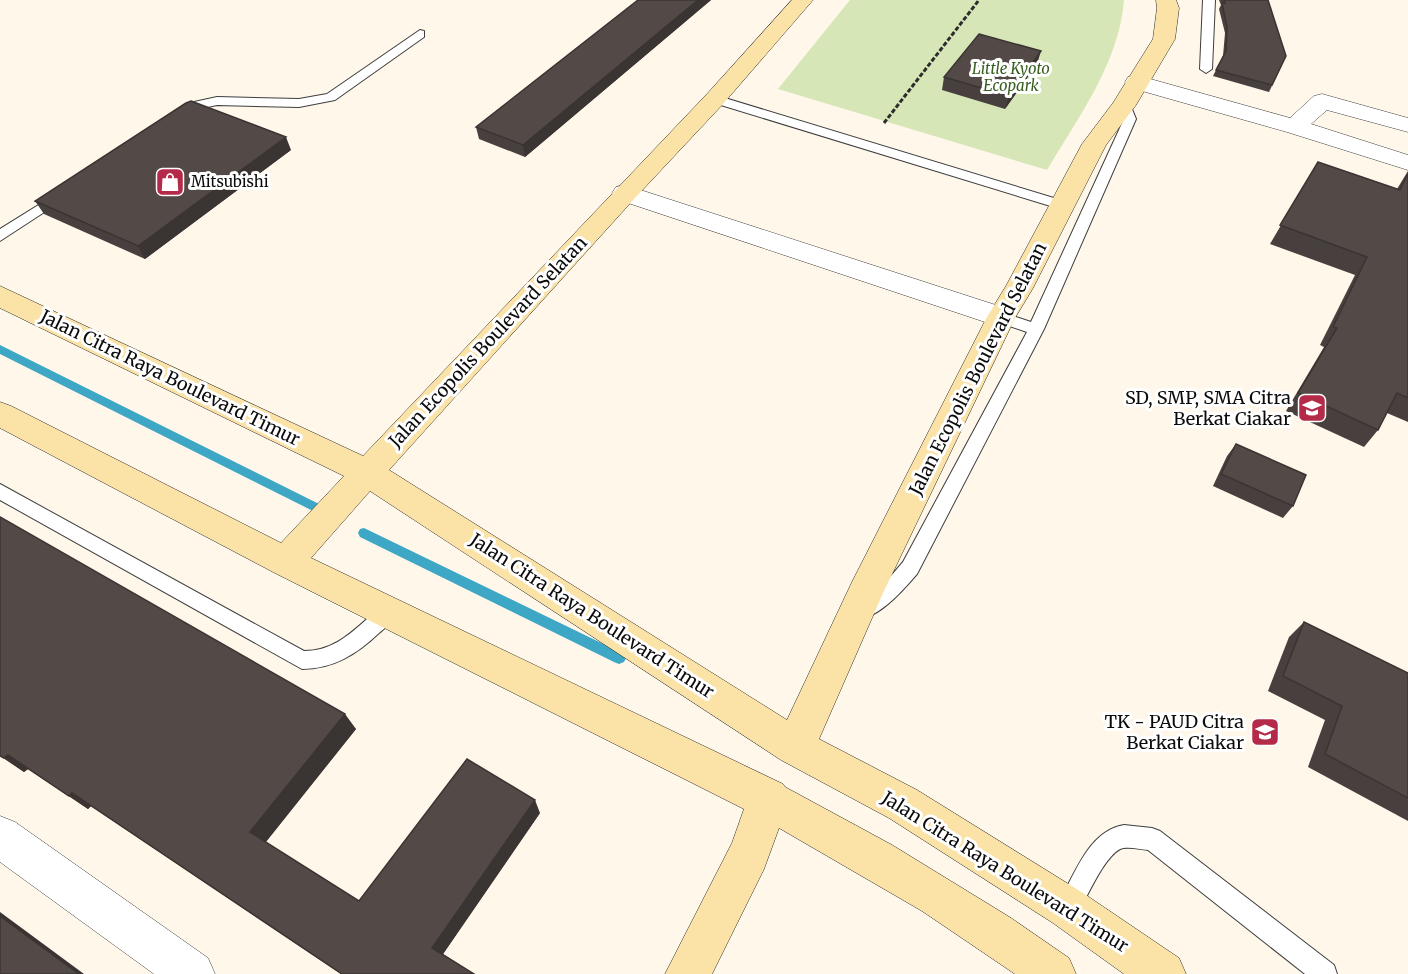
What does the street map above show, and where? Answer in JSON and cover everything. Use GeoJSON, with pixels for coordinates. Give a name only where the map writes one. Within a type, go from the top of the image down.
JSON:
{"type":"FeatureCollection","features":[{"type":"Feature","properties":{"kind":"street","name":"Jalan Ecopolis Boulevard Selatan"},"geometry":{"type":"LineString","coordinates":[[285,562],[625,193],[715,99],[803,0]]}},
{"type":"Feature","properties":{"kind":"street","name":"Jalan Ecopolis Boulevard Selatan"},"geometry":{"type":"LineString","coordinates":[[795,747],[990,314],[1019,288],[1054,202],[1130,94],[1164,39],[1166,0]]}},
{"type":"Feature","properties":{"kind":"street"},"geometry":{"type":"LineString","coordinates":[[1130,94],[1295,127],[1408,163]]}},
{"type":"Feature","properties":{"kind":"street"},"geometry":{"type":"LineString","coordinates":[[1295,127],[1322,101],[1408,125]]}},
{"type":"Feature","properties":{"kind":"street"},"geometry":{"type":"LineString","coordinates":[[625,193],[990,314]]}},
{"type":"Feature","properties":{"kind":"street","name":"Jalan Citra Raya Boulevard Timur"},"geometry":{"type":"LineString","coordinates":[[0,296],[360,481],[795,747],[903,804],[1068,908],[1163,974]]}},
{"type":"Feature","properties":{"kind":"street"},"geometry":{"type":"LineString","coordinates":[[0,414],[285,562],[769,798],[876,857],[1053,974]]}},
{"type":"Feature","properties":{"kind":"street"},"geometry":{"type":"LineString","coordinates":[[688,974],[749,854],[769,798]]}},
{"type":"Feature","properties":{"kind":"street"},"geometry":{"type":"LineString","coordinates":[[0,837],[192,974]]}},
{"type":"Feature","properties":{"kind":"lane"},"geometry":{"type":"LineString","coordinates":[[1206,69],[1209,0]]}},
{"type":"Feature","properties":{"kind":"lane"},"geometry":{"type":"LineString","coordinates":[[166,124],[192,108],[217,101],[299,103],[332,97],[420,34]]}},
{"type":"Feature","properties":{"kind":"lane"},"geometry":{"type":"LineString","coordinates":[[855,616],[892,589],[910,568],[1036,329],[1130,119],[1130,94]]}},
{"type":"Feature","properties":{"kind":"lane"},"geometry":{"type":"LineString","coordinates":[[715,99],[1054,202]]}},
{"type":"Feature","properties":{"kind":"lane"},"geometry":{"type":"LineString","coordinates":[[0,236],[68,190]]}},
{"type":"Feature","properties":{"kind":"lane"},"geometry":{"type":"LineString","coordinates":[[990,314],[1036,329]]}},
{"type":"Feature","properties":{"kind":"lane"},"geometry":{"type":"LineString","coordinates":[[0,490],[302,660],[323,659],[344,650],[388,612]]}},
{"type":"Feature","properties":{"kind":"lane"},"geometry":{"type":"LineString","coordinates":[[1068,908],[1101,851],[1113,839],[1127,836],[1152,839],[1325,974]]}},
{"type":"Feature","properties":{"kind":"path"},"geometry":{"type":"LineString","coordinates":[[867,145],[979,0]]}},
{"type":"Feature","properties":{"kind":"green space","name":"Little Kyoto Ecopark"},"geometry":{"type":"Polygon","coordinates":[[[850,0],[1124,0],[1121,23],[1106,67],[1047,170],[778,89],[850,0]]]}},
{"type":"Feature","properties":{"kind":"building"},"geometry":{"type":"Polygon","coordinates":[[[638,0],[698,0],[523,145],[476,127],[638,0]]]}},
{"type":"Feature","properties":{"kind":"building"},"geometry":{"type":"Polygon","coordinates":[[[1224,0],[1268,0],[1286,56],[1272,85],[1216,70],[1226,51],[1227,27],[1222,3],[1225,3],[1224,0]]]}},
{"type":"Feature","properties":{"kind":"building"},"geometry":{"type":"Polygon","coordinates":[[[979,34],[1041,51],[1009,96],[944,77],[979,34]]]}},
{"type":"Feature","properties":{"kind":"building","name":"Mitsubishi"},"geometry":{"type":"Polygon","coordinates":[[[191,101],[286,137],[138,246],[35,201],[186,103],[191,101]]]}},
{"type":"Feature","properties":{"kind":"building"},"geometry":{"type":"Polygon","coordinates":[[[1318,162],[1400,190],[1408,173],[1408,398],[1397,393],[1378,430],[1298,393],[1337,328],[1333,327],[1367,257],[1280,225],[1318,162]]]}},
{"type":"Feature","properties":{"kind":"building"},"geometry":{"type":"Polygon","coordinates":[[[1236,444],[1306,475],[1293,506],[1221,474],[1236,444]]]}},
{"type":"Feature","properties":{"kind":"building"},"geometry":{"type":"Polygon","coordinates":[[[0,517],[345,714],[250,832],[359,901],[467,759],[535,800],[432,948],[474,974],[342,974],[72,793],[69,796],[8,755],[4,758],[0,756],[0,517]]]}},
{"type":"Feature","properties":{"kind":"building"},"geometry":{"type":"Polygon","coordinates":[[[1304,622],[1408,673],[1408,798],[1325,754],[1342,706],[1283,676],[1304,622]]]}},
{"type":"Feature","properties":{"kind":"building"},"geometry":{"type":"Polygon","coordinates":[[[0,916],[79,974],[0,974],[0,916]]]}},
{"type":"Feature","properties":{"kind":"waterway"},"geometry":{"type":"LineString","coordinates":[[0,349],[315,507]]}},
{"type":"Feature","properties":{"kind":"waterway"},"geometry":{"type":"LineString","coordinates":[[364,533],[619,658]]}},
{"type":"Feature","properties":{"kind":"place","name":"Mitsubishi"},"geometry":{"type":"Point","coordinates":[170,182]}},
{"type":"Feature","properties":{"kind":"place","name":"SD, SMP, SMA Citra Berkat Ciakar"},"geometry":{"type":"Point","coordinates":[1312,408]}},
{"type":"Feature","properties":{"kind":"place","name":"TK - PAUD Citra Berkat Ciakar"},"geometry":{"type":"Point","coordinates":[1265,732]}}]}
